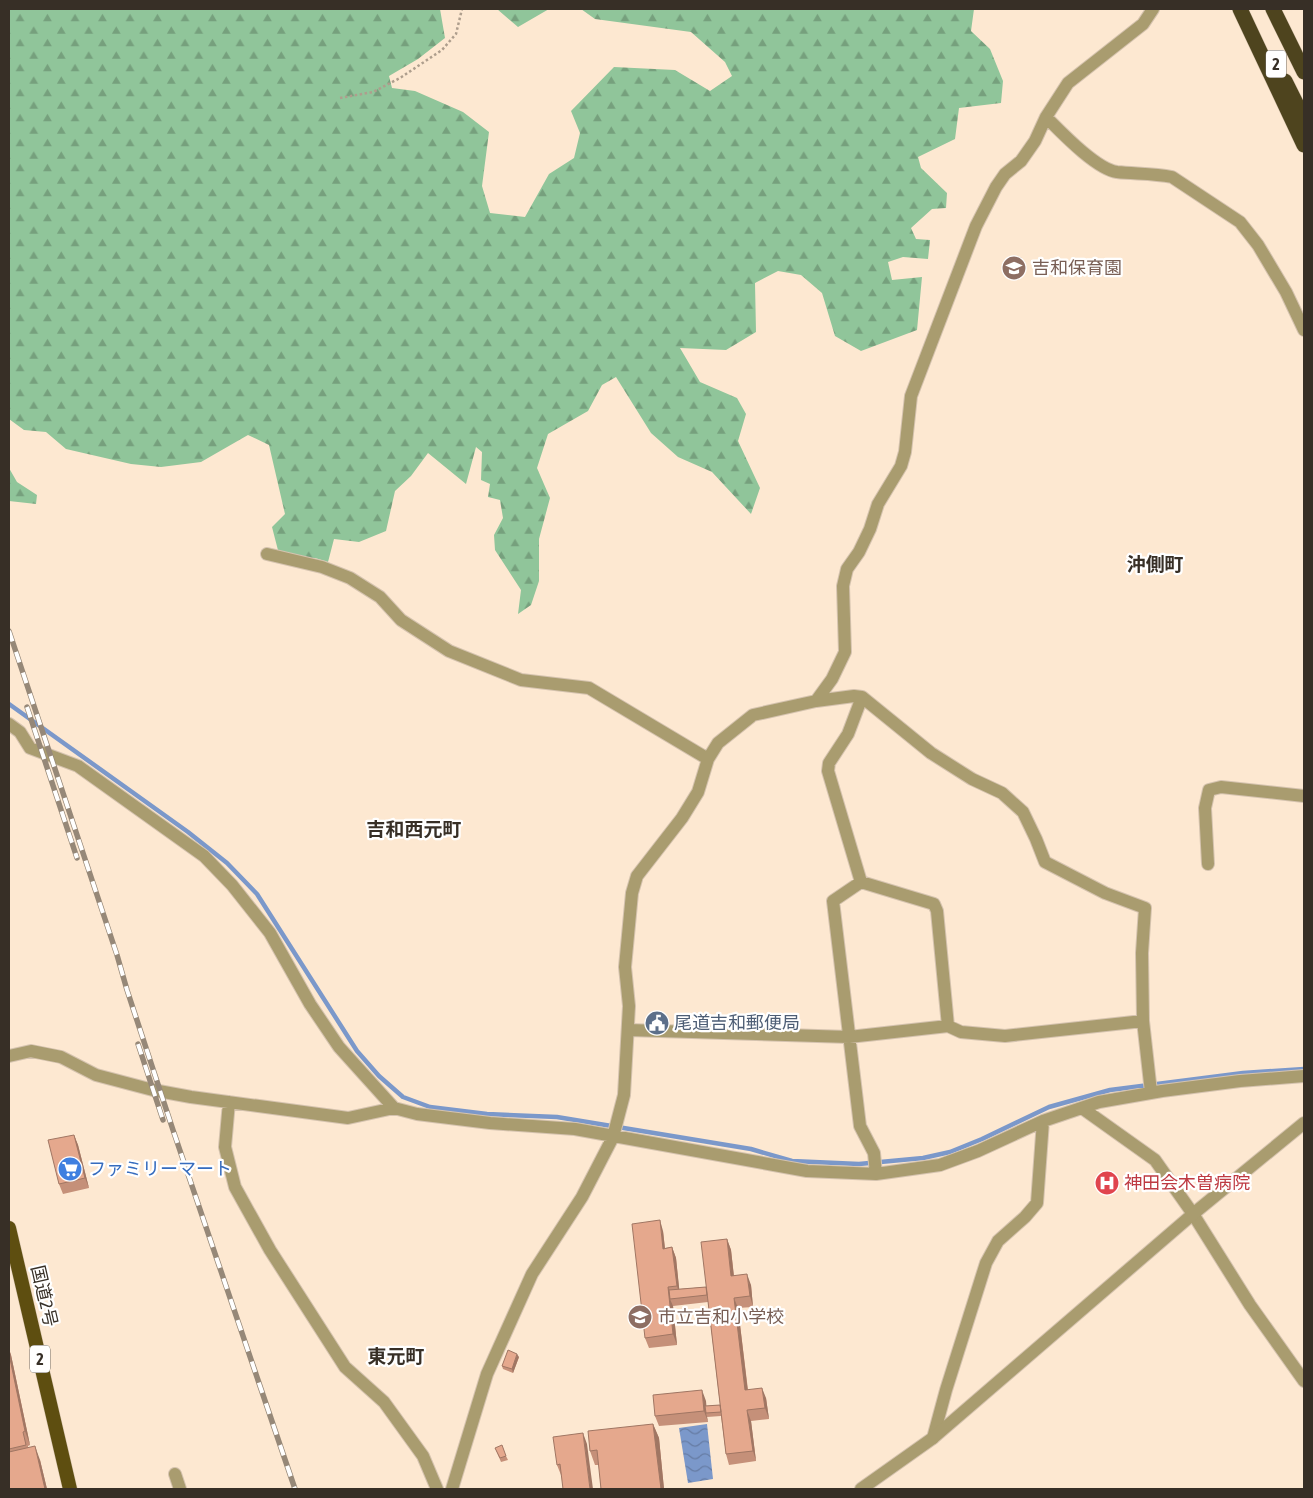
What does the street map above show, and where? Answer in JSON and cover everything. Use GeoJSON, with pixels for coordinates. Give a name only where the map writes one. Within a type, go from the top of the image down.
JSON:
{"type":"FeatureCollection","features":[{"type":"Feature","properties":{"kind":"highway"},"geometry":{"type":"LineString","coordinates":[[1240,9],[1304,145]]}},
{"type":"Feature","properties":{"kind":"highway","name":"2"},"geometry":{"type":"LineString","coordinates":[[1248,9],[1304,120]]}},
{"type":"Feature","properties":{"kind":"highway","name":"2"},"geometry":{"type":"LineString","coordinates":[[1273,9],[1304,72]]}},
{"type":"Feature","properties":{"kind":"highway","name":"国道2号"},"geometry":{"type":"LineString","coordinates":[[9,1228],[70,1489]]}},
{"type":"Feature","properties":{"kind":"street"},"geometry":{"type":"LineString","coordinates":[[816,701],[832,679],[845,652],[843,586],[847,569],[859,552],[870,529],[878,504],[901,466],[905,452],[911,396],[976,226],[996,186],[1005,174],[1021,161],[1035,141],[1046,117],[1068,83],[1143,24],[1153,9]]}},
{"type":"Feature","properties":{"kind":"street"},"geometry":{"type":"LineString","coordinates":[[1046,117],[1068,139],[1105,168],[1115,172],[1158,174],[1172,177],[1240,222],[1258,245],[1286,292],[1304,330]]}},
{"type":"Feature","properties":{"kind":"street"},"geometry":{"type":"LineString","coordinates":[[267,554],[322,566],[350,578],[380,597],[402,620],[449,651],[521,680],[589,688],[708,759]]}},
{"type":"Feature","properties":{"kind":"street"},"geometry":{"type":"LineString","coordinates":[[452,1489],[487,1374],[532,1274],[582,1197],[613,1137],[624,1095],[629,1006],[625,968],[632,893],[637,876],[682,818],[698,792],[708,759],[718,743],[753,715],[816,701],[854,696],[862,697],[931,753],[972,779],[1002,793],[1023,812],[1045,862],[1105,893],[1145,908],[1142,953],[1143,1021],[1151,1092]]}},
{"type":"Feature","properties":{"kind":"street"},"geometry":{"type":"LineString","coordinates":[[861,882],[828,771],[829,763],[848,734],[862,697]]}},
{"type":"Feature","properties":{"kind":"street"},"geometry":{"type":"LineString","coordinates":[[9,724],[20,732],[30,748],[78,766],[204,856],[232,885],[270,933],[310,1004],[339,1047],[394,1108]]}},
{"type":"Feature","properties":{"kind":"street"},"geometry":{"type":"LineString","coordinates":[[1208,864],[1205,808],[1209,790],[1221,787],[1304,796]]}},
{"type":"Feature","properties":{"kind":"street"},"geometry":{"type":"LineString","coordinates":[[861,882],[934,904],[937,911],[948,1026]]}},
{"type":"Feature","properties":{"kind":"street"},"geometry":{"type":"LineString","coordinates":[[861,882],[833,901],[860,1126],[874,1153],[876,1174]]}},
{"type":"Feature","properties":{"kind":"street"},"geometry":{"type":"LineString","coordinates":[[628,1030],[849,1037],[948,1026],[961,1032],[1005,1036],[1143,1021]]}},
{"type":"Feature","properties":{"kind":"street"},"geometry":{"type":"LineString","coordinates":[[9,1056],[31,1051],[54,1055],[96,1075],[192,1098],[348,1118],[394,1108],[416,1114],[490,1123],[575,1129],[807,1171],[876,1174],[940,1165],[978,1151],[1043,1121],[1098,1102],[1151,1092],[1240,1081],[1304,1076]]}},
{"type":"Feature","properties":{"kind":"street"},"geometry":{"type":"LineString","coordinates":[[229,1102],[224,1147],[235,1187],[270,1250],[345,1367],[384,1402],[423,1456],[437,1489]]}},
{"type":"Feature","properties":{"kind":"street"},"geometry":{"type":"LineString","coordinates":[[1082,1108],[1155,1160],[1193,1214],[1250,1304],[1304,1381]]}},
{"type":"Feature","properties":{"kind":"street"},"geometry":{"type":"LineString","coordinates":[[933,1438],[986,1263],[998,1241],[1025,1218],[1037,1203],[1043,1121]]}},
{"type":"Feature","properties":{"kind":"street"},"geometry":{"type":"LineString","coordinates":[[861,1489],[933,1438],[1193,1214],[1304,1124]]}},
{"type":"Feature","properties":{"kind":"street"},"geometry":{"type":"LineString","coordinates":[[175,1474],[180,1489]]}},
{"type":"Feature","properties":{"kind":"path"},"geometry":{"type":"LineString","coordinates":[[340,98],[373,92],[400,78],[442,50],[456,34],[462,9]]}},
{"type":"Feature","properties":{"kind":"green space"},"geometry":{"type":"Polygon","coordinates":[[[9,9],[440,9],[445,38],[418,59],[389,76],[392,88],[415,91],[463,112],[489,132],[482,186],[490,213],[525,217],[549,174],[574,158],[580,133],[571,111],[614,67],[675,70],[710,91],[732,76],[725,62],[691,32],[595,19],[581,9],[974,9],[971,31],[990,49],[1003,81],[1001,103],[959,108],[955,139],[918,157],[921,168],[947,193],[946,208],[932,209],[911,228],[916,239],[930,240],[928,259],[903,257],[888,262],[892,280],[922,277],[917,330],[861,351],[835,336],[822,293],[801,275],[778,271],[755,283],[756,332],[726,350],[680,348],[700,382],[737,398],[746,414],[738,441],[760,488],[751,514],[712,472],[678,457],[651,433],[616,377],[602,385],[588,411],[548,434],[537,468],[550,498],[539,539],[539,581],[531,605],[518,614],[521,590],[495,550],[494,535],[503,518],[500,500],[488,497],[490,484],[481,480],[482,452],[476,447],[466,484],[428,453],[411,476],[395,491],[386,531],[359,542],[334,539],[328,562],[315,558],[280,558],[272,527],[285,514],[269,445],[248,435],[201,462],[161,467],[131,464],[66,449],[46,432],[24,430],[9,419],[9,9]]]}},
{"type":"Feature","properties":{"kind":"green space"},"geometry":{"type":"Polygon","coordinates":[[[497,9],[549,9],[518,27],[497,9]]]}},
{"type":"Feature","properties":{"kind":"green space"},"geometry":{"type":"Polygon","coordinates":[[[9,468],[17,482],[37,495],[36,504],[9,501],[9,468]]]}},
{"type":"Feature","properties":{"kind":"water"},"geometry":{"type":"Polygon","coordinates":[[[707,1424],[713,1479],[688,1483],[679,1428],[707,1424]]]}},
{"type":"Feature","properties":{"kind":"building","name":"ファミリーマート"},"geometry":{"type":"Polygon","coordinates":[[[74,1135],[85,1178],[59,1184],[48,1140],[74,1135]]]}},
{"type":"Feature","properties":{"kind":"building"},"geometry":{"type":"Polygon","coordinates":[[[660,1220],[663,1249],[672,1247],[677,1286],[668,1287],[673,1334],[645,1338],[632,1224],[660,1220]]]}},
{"type":"Feature","properties":{"kind":"building"},"geometry":{"type":"Polygon","coordinates":[[[727,1239],[731,1276],[747,1274],[750,1296],[734,1298],[745,1390],[762,1388],[765,1408],[747,1410],[753,1451],[726,1454],[701,1242],[727,1239]]]}},
{"type":"Feature","properties":{"kind":"building"},"geometry":{"type":"Polygon","coordinates":[[[706,1287],[707,1295],[670,1299],[669,1290],[706,1287]]]}},
{"type":"Feature","properties":{"kind":"building"},"geometry":{"type":"Polygon","coordinates":[[[508,1350],[517,1354],[512,1369],[502,1366],[508,1350]]]}},
{"type":"Feature","properties":{"kind":"building"},"geometry":{"type":"Polygon","coordinates":[[[9,1354],[25,1431],[23,1432],[26,1445],[9,1449],[9,1354]]]}},
{"type":"Feature","properties":{"kind":"building"},"geometry":{"type":"Polygon","coordinates":[[[702,1390],[704,1411],[655,1416],[653,1395],[702,1390]]]}},
{"type":"Feature","properties":{"kind":"building"},"geometry":{"type":"Polygon","coordinates":[[[720,1405],[721,1412],[706,1413],[705,1406],[720,1405]]]}},
{"type":"Feature","properties":{"kind":"building"},"geometry":{"type":"Polygon","coordinates":[[[653,1424],[661,1489],[601,1489],[597,1450],[590,1451],[588,1431],[653,1424]]]}},
{"type":"Feature","properties":{"kind":"building"},"geometry":{"type":"Polygon","coordinates":[[[583,1433],[590,1489],[563,1489],[560,1464],[557,1465],[553,1437],[583,1433]]]}},
{"type":"Feature","properties":{"kind":"building"},"geometry":{"type":"Polygon","coordinates":[[[502,1445],[506,1456],[500,1458],[495,1448],[502,1445]]]}},
{"type":"Feature","properties":{"kind":"building"},"geometry":{"type":"Polygon","coordinates":[[[35,1446],[45,1489],[9,1489],[9,1452],[35,1446]]]}},
{"type":"Feature","properties":{"kind":"waterway"},"geometry":{"type":"LineString","coordinates":[[9,704],[188,832],[227,863],[257,894],[357,1051],[379,1076],[403,1097],[430,1107],[487,1114],[557,1117],[751,1149],[792,1161],[859,1164],[923,1158],[950,1152],[1049,1107],[1110,1090],[1243,1073],[1304,1069]]}},
{"type":"Feature","properties":{"kind":"railway"},"geometry":{"type":"LineString","coordinates":[[9,631],[173,1130],[295,1489]]}},
{"type":"Feature","properties":{"kind":"railway"},"geometry":{"type":"LineString","coordinates":[[27,707],[77,858]]}},
{"type":"Feature","properties":{"kind":"railway"},"geometry":{"type":"LineString","coordinates":[[138,1044],[163,1120]]}},
{"type":"Feature","properties":{"kind":"place","name":"吉和保育園"},"geometry":{"type":"Point","coordinates":[1014,268]}},
{"type":"Feature","properties":{"kind":"place","name":"尾道吉和郵便局"},"geometry":{"type":"Point","coordinates":[657,1023]}},
{"type":"Feature","properties":{"kind":"place","name":"ファミリーマート"},"geometry":{"type":"Point","coordinates":[70,1169]}},
{"type":"Feature","properties":{"kind":"place","name":"神田会木曽病院"},"geometry":{"type":"Point","coordinates":[1107,1183]}},
{"type":"Feature","properties":{"kind":"place","name":"市立吉和小学校"},"geometry":{"type":"Point","coordinates":[640,1317]}},
{"type":"Feature","properties":{"kind":"district","name":"沖側町"},"geometry":{"type":"Point","coordinates":[1155,564]}},
{"type":"Feature","properties":{"kind":"district","name":"吉和西元町"},"geometry":{"type":"Point","coordinates":[414,829]}},
{"type":"Feature","properties":{"kind":"district","name":"東元町"},"geometry":{"type":"Point","coordinates":[396,1356]}}]}
